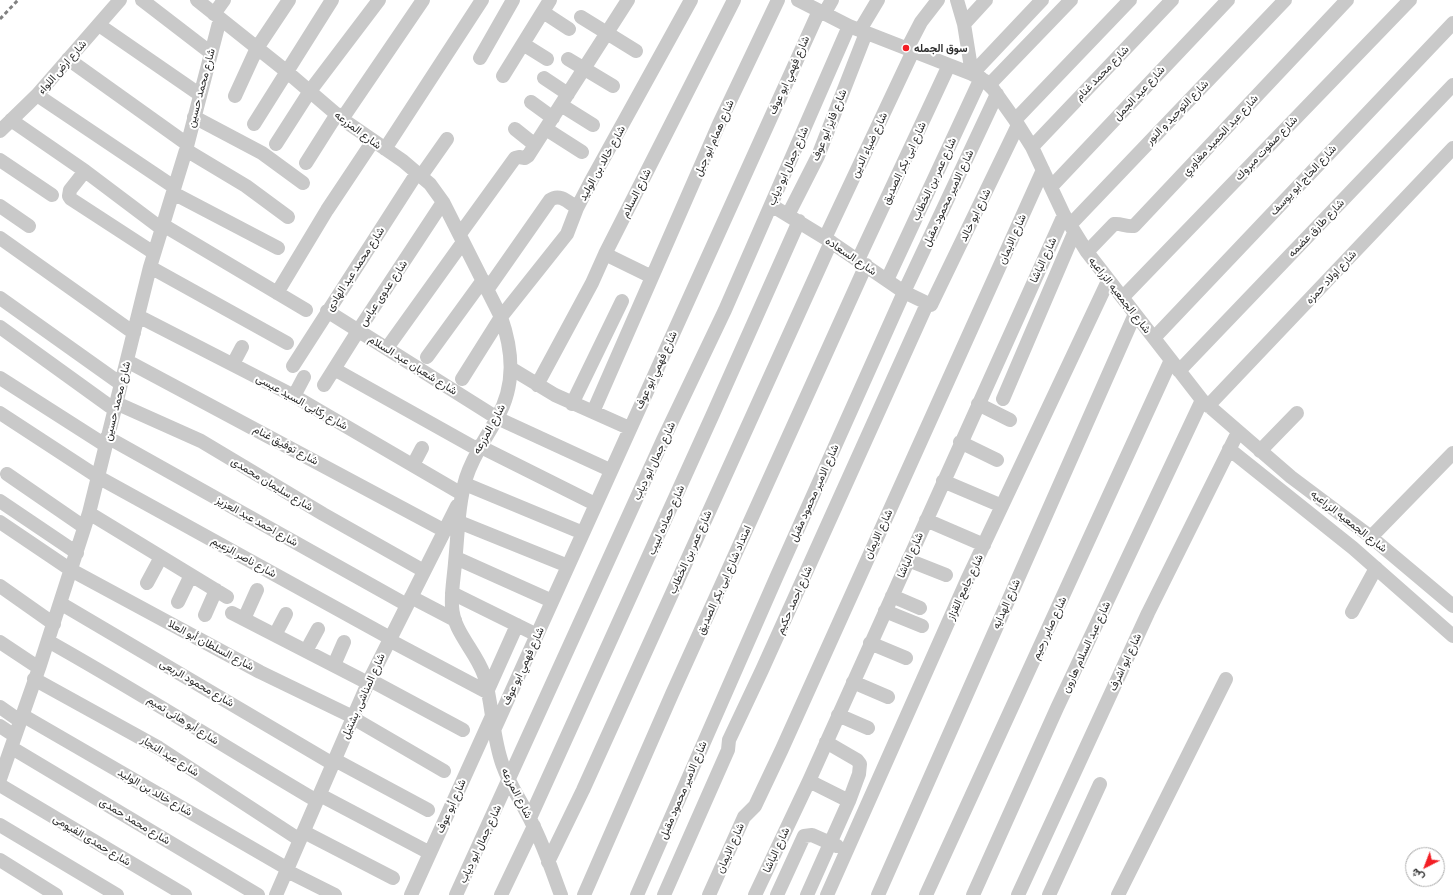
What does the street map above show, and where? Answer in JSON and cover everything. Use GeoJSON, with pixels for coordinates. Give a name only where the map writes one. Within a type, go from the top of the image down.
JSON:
{"type":"FeatureCollection","features":[{"type":"Feature","properties":{"kind":"street","name":"شارع ارض اللواء"},"geometry":{"type":"LineString","coordinates":[[0,131],[37,95],[120,0]]}},
{"type":"Feature","properties":{"kind":"street"},"geometry":{"type":"LineString","coordinates":[[142,0],[211,53]]}},
{"type":"Feature","properties":{"kind":"street","name":"شارع المزرعه"},"geometry":{"type":"LineString","coordinates":[[197,0],[286,71],[339,116],[419,174],[437,192],[501,317],[508,335],[512,369],[506,398],[497,418],[478,447],[462,493],[452,593],[452,607],[455,620],[461,634],[478,661],[488,692],[502,765],[509,781],[532,822],[561,895]]}},
{"type":"Feature","properties":{"kind":"street"},"geometry":{"type":"LineString","coordinates":[[217,16],[224,0]]}},
{"type":"Feature","properties":{"kind":"street"},"geometry":{"type":"LineString","coordinates":[[235,96],[257,48],[289,0]]}},
{"type":"Feature","properties":{"kind":"street"},"geometry":{"type":"LineString","coordinates":[[254,124],[332,0]]}},
{"type":"Feature","properties":{"kind":"street"},"geometry":{"type":"LineString","coordinates":[[276,144],[310,91],[379,0]]}},
{"type":"Feature","properties":{"kind":"street"},"geometry":{"type":"LineString","coordinates":[[306,163],[423,0]]}},
{"type":"Feature","properties":{"kind":"street"},"geometry":{"type":"LineString","coordinates":[[385,149],[482,0]]}},
{"type":"Feature","properties":{"kind":"street"},"geometry":{"type":"LineString","coordinates":[[480,58],[513,0]]}},
{"type":"Feature","properties":{"kind":"street","name":"شارع خالد بن الوليد"},"geometry":{"type":"LineString","coordinates":[[462,379],[501,317],[567,234],[577,208],[691,0]]}},
{"type":"Feature","properties":{"kind":"street","name":"شارع السلام"},"geometry":{"type":"LineString","coordinates":[[537,385],[592,283],[605,254],[734,0]]}},
{"type":"Feature","properties":{"kind":"street","name":"شارع همام ابو جبل"},"geometry":{"type":"LineString","coordinates":[[593,412],[720,124],[778,0]]}},
{"type":"Feature","properties":{"kind":"street"},"geometry":{"type":"LineString","coordinates":[[798,0],[858,30],[949,65],[985,83]]}},
{"type":"Feature","properties":{"kind":"street","name":"شارع فهمي ابو عوف"},"geometry":{"type":"LineString","coordinates":[[493,723],[537,635],[629,428],[821,12],[832,0]]}},
{"type":"Feature","properties":{"kind":"street"},"geometry":{"type":"LineString","coordinates":[[858,30],[878,0]]}},
{"type":"Feature","properties":{"kind":"street","name":"شارع ضياء الدين"},"geometry":{"type":"LineString","coordinates":[[828,240],[921,22],[938,0]]}},
{"type":"Feature","properties":{"kind":"street"},"geometry":{"type":"LineString","coordinates":[[957,0],[985,83]]}},
{"type":"Feature","properties":{"kind":"street"},"geometry":{"type":"LineString","coordinates":[[964,24],[986,0]]}},
{"type":"Feature","properties":{"kind":"street"},"geometry":{"type":"LineString","coordinates":[[985,83],[1042,0]]}},
{"type":"Feature","properties":{"kind":"street"},"geometry":{"type":"LineString","coordinates":[[985,83],[1072,0]]}},
{"type":"Feature","properties":{"kind":"street","name":"شارع ابو خالد"},"geometry":{"type":"LineString","coordinates":[[929,305],[1017,122],[1130,0]]}},
{"type":"Feature","properties":{"kind":"street","name":"شارع محمد غنام"},"geometry":{"type":"LineString","coordinates":[[1032,147],[1172,0]]}},
{"type":"Feature","properties":{"kind":"street","name":"شارع عيد الجمل"},"geometry":{"type":"LineString","coordinates":[[1051,187],[1228,0]]}},
{"type":"Feature","properties":{"kind":"street","name":"شارع التوحيد و النور"},"geometry":{"type":"LineString","coordinates":[[1069,224],[1285,0]]}},
{"type":"Feature","properties":{"kind":"street","name":"شارع عبد الحميد مغاوري"},"geometry":{"type":"LineString","coordinates":[[1087,252],[1114,224],[1119,223],[1128,227],[1134,226],[1347,0]]}},
{"type":"Feature","properties":{"kind":"street","name":"شارع صفوت مبروك"},"geometry":{"type":"LineString","coordinates":[[1123,298],[1410,0]]}},
{"type":"Feature","properties":{"kind":"street"},"geometry":{"type":"LineString","coordinates":[[388,348],[515,158],[519,156],[527,158],[607,33],[625,2]]}},
{"type":"Feature","properties":{"kind":"street"},"geometry":{"type":"LineString","coordinates":[[503,76],[547,6],[569,29]]}},
{"type":"Feature","properties":{"kind":"street","name":"شارع محمد حسين"},"geometry":{"type":"LineString","coordinates":[[0,779],[54,624],[89,513],[150,267],[174,190],[211,53],[217,16]]}},
{"type":"Feature","properties":{"kind":"street"},"geometry":{"type":"LineString","coordinates":[[581,17],[636,51]]}},
{"type":"Feature","properties":{"kind":"street","name":"شارع الحاج ابو يوسف"},"geometry":{"type":"LineString","coordinates":[[1154,338],[1453,23]]}},
{"type":"Feature","properties":{"kind":"street"},"geometry":{"type":"LineString","coordinates":[[99,25],[199,94]]}},
{"type":"Feature","properties":{"kind":"street","name":"شارع جمال ابو دياب"},"geometry":{"type":"LineString","coordinates":[[456,895],[663,440],[725,310],[771,205],[858,30]]}},
{"type":"Feature","properties":{"kind":"street","name":"شارع فايز ابو عوف"},"geometry":{"type":"LineString","coordinates":[[793,218],[818,156],[858,30]]}},
{"type":"Feature","properties":{"kind":"street"},"geometry":{"type":"LineString","coordinates":[[523,44],[547,59]]}},
{"type":"Feature","properties":{"kind":"street"},"geometry":{"type":"LineString","coordinates":[[568,58],[613,86]]}},
{"type":"Feature","properties":{"kind":"street"},"geometry":{"type":"LineString","coordinates":[[68,59],[186,147],[246,186],[288,217]]}},
{"type":"Feature","properties":{"kind":"street","name":"شارع ابى بكر الصديق"},"geometry":{"type":"LineString","coordinates":[[862,263],[949,65]]}},
{"type":"Feature","properties":{"kind":"street"},"geometry":{"type":"LineString","coordinates":[[544,78],[564,100],[593,125]]}},
{"type":"Feature","properties":{"kind":"street","name":"شارع الجمعيه الزراعيه"},"geometry":{"type":"LineString","coordinates":[[985,83],[1017,122],[1032,147],[1069,224],[1087,252],[1205,403],[1260,451],[1371,537],[1453,606]]}},
{"type":"Feature","properties":{"kind":"street","name":"شارع عمر بن الخطاب"},"geometry":{"type":"LineString","coordinates":[[887,280],[985,83]]}},
{"type":"Feature","properties":{"kind":"street","name":"شارع الامير محمود مقبل"},"geometry":{"type":"LineString","coordinates":[[637,895],[776,578],[904,292],[985,83]]}},
{"type":"Feature","properties":{"kind":"street","name":"شارع طارق عضمه"},"geometry":{"type":"LineString","coordinates":[[1175,365],[1453,85]]}},
{"type":"Feature","properties":{"kind":"street"},"geometry":{"type":"LineString","coordinates":[[37,95],[174,190],[278,248]]}},
{"type":"Feature","properties":{"kind":"street"},"geometry":{"type":"LineString","coordinates":[[531,102],[549,124],[582,152]]}},
{"type":"Feature","properties":{"kind":"street"},"geometry":{"type":"LineString","coordinates":[[194,117],[262,153],[303,183]]}},
{"type":"Feature","properties":{"kind":"street"},"geometry":{"type":"LineString","coordinates":[[12,120],[163,227],[306,310]]}},
{"type":"Feature","properties":{"kind":"street"},"geometry":{"type":"LineString","coordinates":[[515,129],[535,145]]}},
{"type":"Feature","properties":{"kind":"street","name":"شارع محمد عبد الهادى"},"geometry":{"type":"LineString","coordinates":[[293,366],[419,174],[447,139]]}},
{"type":"Feature","properties":{"kind":"street"},"geometry":{"type":"LineString","coordinates":[[277,293],[327,210],[373,141]]}},
{"type":"Feature","properties":{"kind":"street","name":"شارع اولاد حمزه"},"geometry":{"type":"LineString","coordinates":[[1205,403],[1453,148]]}},
{"type":"Feature","properties":{"kind":"street"},"geometry":{"type":"LineString","coordinates":[[0,160],[52,195]]}},
{"type":"Feature","properties":{"kind":"street","name":"شارع الايمان"},"geometry":{"type":"LineString","coordinates":[[709,895],[744,817],[755,806],[782,749],[1043,170]]}},
{"type":"Feature","properties":{"kind":"street"},"geometry":{"type":"LineString","coordinates":[[85,171],[70,190],[69,196],[71,199],[154,253]]}},
{"type":"Feature","properties":{"kind":"street"},"geometry":{"type":"LineString","coordinates":[[427,357],[485,285],[550,200],[560,197],[577,208]]}},
{"type":"Feature","properties":{"kind":"street","name":"شارع عدوى عباس"},"geometry":{"type":"LineString","coordinates":[[324,385],[358,330],[443,202]]}},
{"type":"Feature","properties":{"kind":"street","name":"شارع السعاده"},"geometry":{"type":"LineString","coordinates":[[771,205],[828,240],[904,292],[929,305]]}},
{"type":"Feature","properties":{"kind":"street"},"geometry":{"type":"LineString","coordinates":[[0,206],[29,226]]}},
{"type":"Feature","properties":{"kind":"street","name":"شارع حماده لبيب"},"geometry":{"type":"LineString","coordinates":[[500,895],[691,464],[793,218]]}},
{"type":"Feature","properties":{"kind":"street"},"geometry":{"type":"LineString","coordinates":[[1003,399],[1021,356],[1069,224]]}},
{"type":"Feature","properties":{"kind":"street","name":"شارع الباشا"},"geometry":{"type":"LineString","coordinates":[[755,895],[826,742],[1004,347],[1069,224]]}},
{"type":"Feature","properties":{"kind":"street"},"geometry":{"type":"LineString","coordinates":[[0,238],[134,333]]}},
{"type":"Feature","properties":{"kind":"street","name":"شارع عمر بن الخطاب"},"geometry":{"type":"LineString","coordinates":[[548,862],[583,790],[828,240]]}},
{"type":"Feature","properties":{"kind":"street"},"geometry":{"type":"LineString","coordinates":[[605,254],[652,277]]}},
{"type":"Feature","properties":{"kind":"street","name":"امتداد شارع ابى بكر الصديق"},"geometry":{"type":"LineString","coordinates":[[584,895],[862,263]]}},
{"type":"Feature","properties":{"kind":"street"},"geometry":{"type":"LineString","coordinates":[[150,267],[287,343]]}},
{"type":"Feature","properties":{"kind":"street","name":"شارع جامع القزاز"},"geometry":{"type":"LineString","coordinates":[[827,895],[984,544],[1108,280]]}},
{"type":"Feature","properties":{"kind":"street"},"geometry":{"type":"LineString","coordinates":[[0,298],[121,384]]}},
{"type":"Feature","properties":{"kind":"street"},"geometry":{"type":"LineString","coordinates":[[572,404],[622,301]]}},
{"type":"Feature","properties":{"kind":"street","name":"شارع احمد حكيم"},"geometry":{"type":"LineString","coordinates":[[664,895],[728,750],[729,740],[929,305]]}},
{"type":"Feature","properties":{"kind":"street","name":"شارع شعبان عبد السلام"},"geometry":{"type":"LineString","coordinates":[[328,311],[497,418],[610,470]]}},
{"type":"Feature","properties":{"kind":"street","name":"شارع الهدايه"},"geometry":{"type":"LineString","coordinates":[[878,895],[1135,314]]}},
{"type":"Feature","properties":{"kind":"street","name":"شارع ركابى السيد عيسى"},"geometry":{"type":"LineString","coordinates":[[138,316],[294,396],[462,493],[583,533]]}},
{"type":"Feature","properties":{"kind":"street","name":"شارع سليمان محمدى"},"geometry":{"type":"LineString","coordinates":[[0,327],[116,406],[201,441],[323,514],[424,571]]}},
{"type":"Feature","properties":{"kind":"street"},"geometry":{"type":"LineString","coordinates":[[233,364],[242,347]]}},
{"type":"Feature","properties":{"kind":"street"},"geometry":{"type":"LineString","coordinates":[[1004,347],[1021,356]]}},
{"type":"Feature","properties":{"kind":"street","name":"شارع توفيق غنام"},"geometry":{"type":"LineString","coordinates":[[127,361],[445,530]]}},
{"type":"Feature","properties":{"kind":"street","name":"شارع صابر رحيم"},"geometry":{"type":"LineString","coordinates":[[926,895],[1175,365]]}},
{"type":"Feature","properties":{"kind":"street"},"geometry":{"type":"LineString","coordinates":[[334,369],[478,447],[595,504]]}},
{"type":"Feature","properties":{"kind":"street"},"geometry":{"type":"LineString","coordinates":[[512,369],[537,385],[572,404],[629,428]]}},
{"type":"Feature","properties":{"kind":"street"},"geometry":{"type":"LineString","coordinates":[[294,396],[304,377]]}},
{"type":"Feature","properties":{"kind":"street","name":"شارع احمد عبد العزيز"},"geometry":{"type":"LineString","coordinates":[[0,378],[106,441],[409,601],[455,620]]}},
{"type":"Feature","properties":{"kind":"street","name":"شارع عبد السلام هارون"},"geometry":{"type":"LineString","coordinates":[[973,895],[1054,716],[1205,403]]}},
{"type":"Feature","properties":{"kind":"street"},"geometry":{"type":"LineString","coordinates":[[978,404],[1010,420]]}},
{"type":"Feature","properties":{"kind":"street","name":"شارع ناصر الزعيم"},"geometry":{"type":"LineString","coordinates":[[0,413],[98,477],[488,692]]}},
{"type":"Feature","properties":{"kind":"street"},"geometry":{"type":"LineString","coordinates":[[1260,451],[1297,413]]}},
{"type":"Feature","properties":{"kind":"street","name":"شارع ابو اشرف"},"geometry":{"type":"LineString","coordinates":[[1018,895],[1148,613],[1238,432]]}},
{"type":"Feature","properties":{"kind":"street"},"geometry":{"type":"LineString","coordinates":[[960,442],[997,460]]}},
{"type":"Feature","properties":{"kind":"street"},"geometry":{"type":"LineString","coordinates":[[413,465],[422,448]]}},
{"type":"Feature","properties":{"kind":"street","name":"شارع الجمعيه الزراعيه"},"geometry":{"type":"LineString","coordinates":[[1229,449],[1376,568],[1453,636]]}},
{"type":"Feature","properties":{"kind":"street"},"geometry":{"type":"LineString","coordinates":[[1371,537],[1453,453]]}},
{"type":"Feature","properties":{"kind":"street"},"geometry":{"type":"LineString","coordinates":[[7,474],[84,527]]}},
{"type":"Feature","properties":{"kind":"street"},"geometry":{"type":"LineString","coordinates":[[943,481],[1002,506]]}},
{"type":"Feature","properties":{"kind":"street","name":"شارع المناشى, بشتيل"},"geometry":{"type":"LineString","coordinates":[[276,895],[369,682],[462,493]]}},
{"type":"Feature","properties":{"kind":"street"},"geometry":{"type":"LineString","coordinates":[[0,501],[77,553]]}},
{"type":"Feature","properties":{"kind":"street"},"geometry":{"type":"LineString","coordinates":[[89,513],[222,593],[205,615]]}},
{"type":"Feature","properties":{"kind":"street"},"geometry":{"type":"LineString","coordinates":[[926,520],[984,544]]}},
{"type":"Feature","properties":{"kind":"street","name":"شارع السلطان أبو العلا"},"geometry":{"type":"LineString","coordinates":[[0,522],[71,570],[260,672],[353,718],[444,771]]}},
{"type":"Feature","properties":{"kind":"street"},"geometry":{"type":"LineString","coordinates":[[459,522],[568,566]]}},
{"type":"Feature","properties":{"kind":"street"},"geometry":{"type":"LineString","coordinates":[[147,583],[161,557]]}},
{"type":"Feature","properties":{"kind":"street"},"geometry":{"type":"LineString","coordinates":[[456,558],[552,601]]}},
{"type":"Feature","properties":{"kind":"street"},"geometry":{"type":"LineString","coordinates":[[908,560],[946,575]]}},
{"type":"Feature","properties":{"kind":"street"},"geometry":{"type":"LineString","coordinates":[[1352,612],[1376,568]]}},
{"type":"Feature","properties":{"kind":"street"},"geometry":{"type":"LineString","coordinates":[[178,602],[191,575]]}},
{"type":"Feature","properties":{"kind":"street"},"geometry":{"type":"LineString","coordinates":[[0,586],[54,624]]}},
{"type":"Feature","properties":{"kind":"street"},"geometry":{"type":"LineString","coordinates":[[257,590],[238,616],[463,730]]}},
{"type":"Feature","properties":{"kind":"street"},"geometry":{"type":"LineString","coordinates":[[452,593],[537,635]]}},
{"type":"Feature","properties":{"kind":"street"},"geometry":{"type":"LineString","coordinates":[[892,596],[920,608]]}},
{"type":"Feature","properties":{"kind":"street","name":"شارع محمود الربعى"},"geometry":{"type":"LineString","coordinates":[[60,603],[334,762],[428,810]]}},
{"type":"Feature","properties":{"kind":"street"},"geometry":{"type":"LineString","coordinates":[[885,611],[922,626]]}},
{"type":"Feature","properties":{"kind":"street"},"geometry":{"type":"LineString","coordinates":[[275,635],[286,614]]}},
{"type":"Feature","properties":{"kind":"street"},"geometry":{"type":"LineString","coordinates":[[488,692],[517,625]]}},
{"type":"Feature","properties":{"kind":"street"},"geometry":{"type":"LineString","coordinates":[[306,651],[318,629]]}},
{"type":"Feature","properties":{"kind":"street","name":"شارع أبو هانى تميم"},"geometry":{"type":"LineString","coordinates":[[48,641],[134,689],[172,715],[318,798],[430,853]]}},
{"type":"Feature","properties":{"kind":"street","name":"شارع عيد النجار"},"geometry":{"type":"LineString","coordinates":[[0,642],[37,673],[302,836],[393,878]]}},
{"type":"Feature","properties":{"kind":"street"},"geometry":{"type":"LineString","coordinates":[[334,665],[344,642]]}},
{"type":"Feature","properties":{"kind":"street"},"geometry":{"type":"LineString","coordinates":[[870,643],[906,658]]}},
{"type":"Feature","properties":{"kind":"street"},"geometry":{"type":"LineString","coordinates":[[1118,895],[1226,679]]}},
{"type":"Feature","properties":{"kind":"street"},"geometry":{"type":"LineString","coordinates":[[853,682],[888,698]]}},
{"type":"Feature","properties":{"kind":"street","name":"شارع خالد بن الوليد"},"geometry":{"type":"LineString","coordinates":[[0,707],[287,870],[335,895]]}},
{"type":"Feature","properties":{"kind":"street"},"geometry":{"type":"LineString","coordinates":[[838,715],[868,728]]}},
{"type":"Feature","properties":{"kind":"street","name":"شارع أبو عوف"},"geometry":{"type":"LineString","coordinates":[[411,895],[493,723]]}},
{"type":"Feature","properties":{"kind":"street","name":"شارع محمد حمدى"},"geometry":{"type":"LineString","coordinates":[[0,726],[13,742],[258,895]]}},
{"type":"Feature","properties":{"kind":"street"},"geometry":{"type":"LineString","coordinates":[[806,895],[849,801],[860,764],[853,756],[826,742]]}},
{"type":"Feature","properties":{"kind":"street"},"geometry":{"type":"LineString","coordinates":[[808,781],[849,801]]}},
{"type":"Feature","properties":{"kind":"street"},"geometry":{"type":"LineString","coordinates":[[1049,895],[1100,784]]}},
{"type":"Feature","properties":{"kind":"street","name":"شارع حمدى الفيومى"},"geometry":{"type":"LineString","coordinates":[[0,785],[185,895]]}},
{"type":"Feature","properties":{"kind":"street"},"geometry":{"type":"LineString","coordinates":[[0,825],[116,895]]}},
{"type":"Feature","properties":{"kind":"street"},"geometry":{"type":"LineString","coordinates":[[777,895],[804,836],[812,834],[846,850]]}},
{"type":"Feature","properties":{"kind":"street"},"geometry":{"type":"LineString","coordinates":[[0,860],[56,895]]}},
{"type":"Feature","properties":{"kind":"street"},"geometry":{"type":"LineString","coordinates":[[549,895],[556,881]]}},
{"type":"Feature","properties":{"kind":"railway"},"geometry":{"type":"LineString","coordinates":[[0,19],[18,0]]}},
{"type":"Feature","properties":{"kind":"place","name":"سوق الجمله"},"geometry":{"type":"Point","coordinates":[906,48]}}]}
